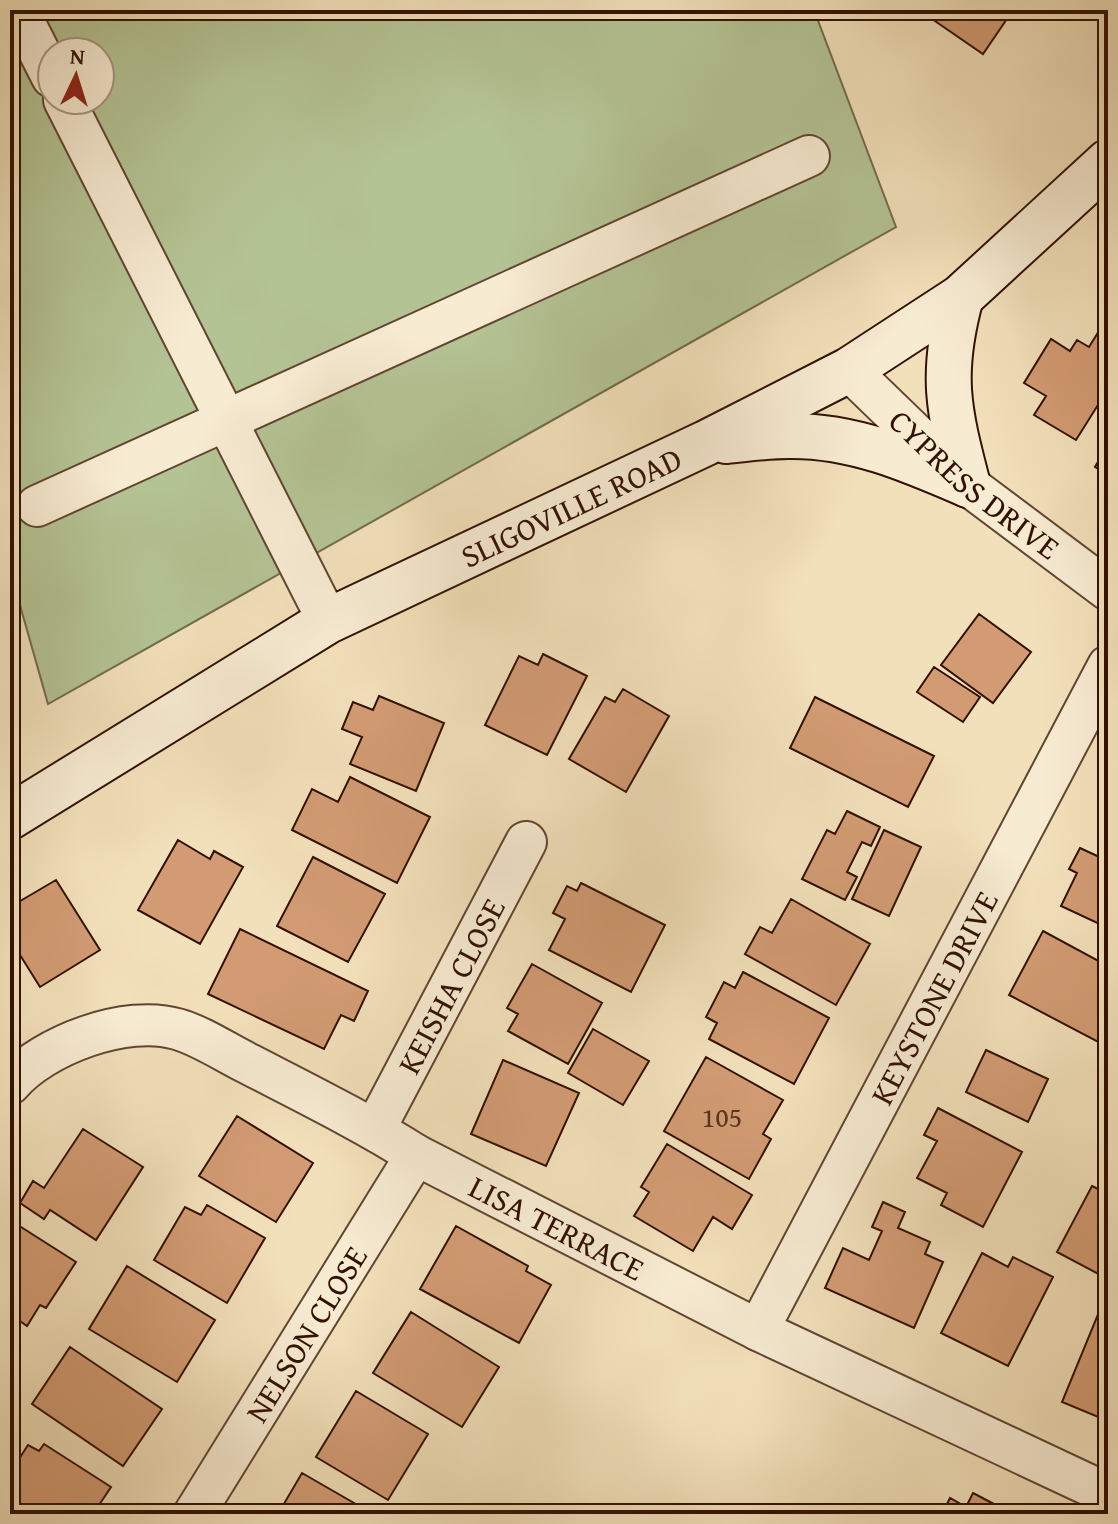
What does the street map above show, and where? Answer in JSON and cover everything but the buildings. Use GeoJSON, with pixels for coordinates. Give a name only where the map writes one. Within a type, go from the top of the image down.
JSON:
{"type":"FeatureCollection","features":[{"type":"Feature","properties":{"kind":"street"},"geometry":{"type":"LineString","coordinates":[[18,10],[36,45]]}},
{"type":"Feature","properties":{"kind":"street"},"geometry":{"type":"LineString","coordinates":[[72,116],[328,621]]}},
{"type":"Feature","properties":{"kind":"street"},"geometry":{"type":"LineString","coordinates":[[37,506],[809,156]]}},
{"type":"Feature","properties":{"kind":"street","name":"SLIGOVILLE ROAD"},"geometry":{"type":"LineString","coordinates":[[10,817],[328,621],[706,443],[849,370],[961,297],[1108,162]]}},
{"type":"Feature","properties":{"kind":"street"},"geometry":{"type":"LineString","coordinates":[[961,297],[951,336],[947,376],[951,423],[968,485]]}},
{"type":"Feature","properties":{"kind":"street","name":"CYPRESS DRIVE"},"geometry":{"type":"LineString","coordinates":[[849,370],[968,485],[1108,590]]}},
{"type":"Feature","properties":{"kind":"street"},"geometry":{"type":"LineString","coordinates":[[706,443],[790,436],[845,441],[897,455],[968,485]]}},
{"type":"Feature","properties":{"kind":"street","name":"KEYSTONE DRIVE"},"geometry":{"type":"LineString","coordinates":[[758,1330],[1108,666]]}},
{"type":"Feature","properties":{"kind":"street","name":"KEISHA CLOSE"},"geometry":{"type":"LineString","coordinates":[[375,1129],[526,842]]}},
{"type":"Feature","properties":{"kind":"street","name":"LISA TERRACE"},"geometry":{"type":"LineString","coordinates":[[10,1084],[23,1068],[78,1040],[126,1025],[177,1028],[375,1129],[416,1155],[758,1330],[1108,1494]]}},
{"type":"Feature","properties":{"kind":"street","name":"NELSON CLOSE"},"geometry":{"type":"LineString","coordinates":[[194,1514],[416,1155]]}},
{"type":"Feature","properties":{"kind":"green space"},"geometry":{"type":"Polygon","coordinates":[[[10,10],[814,10],[896,227],[48,704],[10,570],[10,10]]]}}]}
